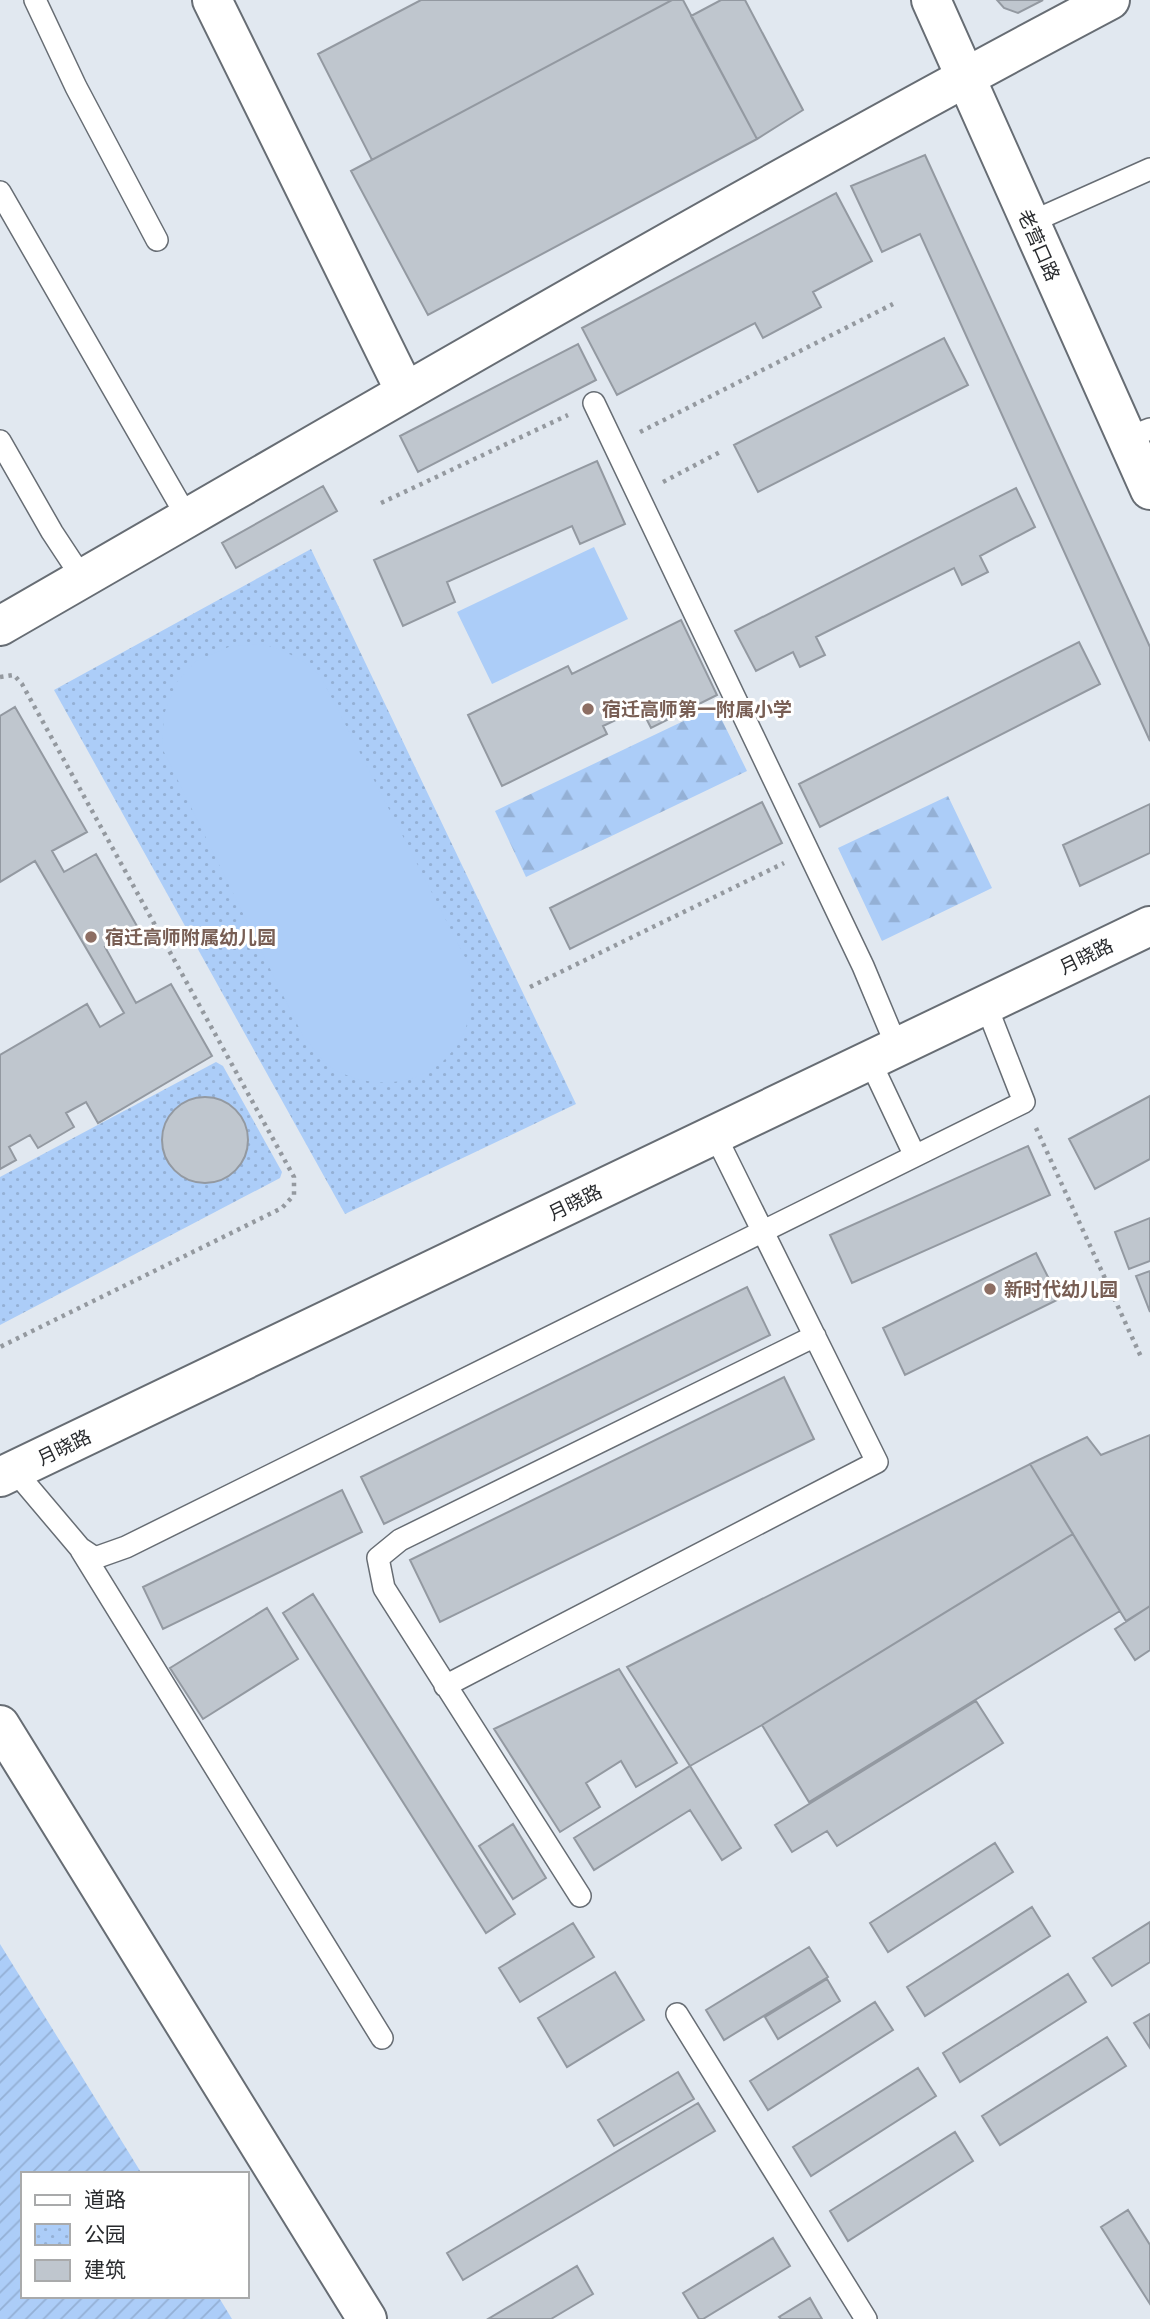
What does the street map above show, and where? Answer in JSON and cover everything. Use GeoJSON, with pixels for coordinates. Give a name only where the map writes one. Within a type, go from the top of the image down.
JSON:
{"type":"FeatureCollection","features":[{"type":"Feature","properties":{"kind":"street"},"geometry":{"type":"LineString","coordinates":[[212,0],[405,391]]}},
{"type":"Feature","properties":{"kind":"street","name":"老营口路"},"geometry":{"type":"LineString","coordinates":[[931,0],[1029,223],[1138,434],[1150,490]]}},
{"type":"Feature","properties":{"kind":"street"},"geometry":{"type":"LineString","coordinates":[[0,626],[405,391],[966,76],[1110,0]]}},
{"type":"Feature","properties":{"kind":"street","name":"月晓路"},"geometry":{"type":"LineString","coordinates":[[7,1474],[1150,926]]}},
{"type":"Feature","properties":{"kind":"street"},"geometry":{"type":"LineString","coordinates":[[0,1725],[367,2319]]}},
{"type":"Feature","properties":{"kind":"lane"},"geometry":{"type":"LineString","coordinates":[[35,0],[76,86],[157,240]]}},
{"type":"Feature","properties":{"kind":"lane"},"geometry":{"type":"LineString","coordinates":[[1029,223],[1150,169]]}},
{"type":"Feature","properties":{"kind":"lane"},"geometry":{"type":"LineString","coordinates":[[0,192],[187,517]]}},
{"type":"Feature","properties":{"kind":"lane"},"geometry":{"type":"LineString","coordinates":[[594,403],[863,966],[883,1054],[915,1156]]}},
{"type":"Feature","properties":{"kind":"lane"},"geometry":{"type":"LineString","coordinates":[[0,441],[52,532],[83,579]]}},
{"type":"Feature","properties":{"kind":"lane"},"geometry":{"type":"LineString","coordinates":[[7,1474],[80,1548],[95,1558],[126,1547],[1024,1102],[986,1005]]}},
{"type":"Feature","properties":{"kind":"lane"},"geometry":{"type":"LineString","coordinates":[[445,1686],[877,1462],[715,1135]]}},
{"type":"Feature","properties":{"kind":"lane"},"geometry":{"type":"LineString","coordinates":[[580,1896],[384,1588],[378,1558],[400,1540],[815,1336]]}},
{"type":"Feature","properties":{"kind":"lane"},"geometry":{"type":"LineString","coordinates":[[80,1548],[382,2038]]}},
{"type":"Feature","properties":{"kind":"lane"},"geometry":{"type":"LineString","coordinates":[[677,2014],[866,2319]]}},
{"type":"Feature","properties":{"kind":"path"},"geometry":{"type":"LineString","coordinates":[[614,445],[893,304]]}},
{"type":"Feature","properties":{"kind":"path"},"geometry":{"type":"LineString","coordinates":[[381,503],[594,403]]}},
{"type":"Feature","properties":{"kind":"path"},"geometry":{"type":"LineString","coordinates":[[638,495],[722,451]]}},
{"type":"Feature","properties":{"kind":"path"},"geometry":{"type":"LineString","coordinates":[[0,677],[4,674],[14,675],[22,684],[294,1177],[294,1195],[282,1208],[0,1347]]}},
{"type":"Feature","properties":{"kind":"path"},"geometry":{"type":"LineString","coordinates":[[530,987],[808,851]]}},
{"type":"Feature","properties":{"kind":"path"},"geometry":{"type":"LineString","coordinates":[[1024,1102],[1142,1359]]}},
{"type":"Feature","properties":{"kind":"green space"},"geometry":{"type":"Polygon","coordinates":[[[594,547],[628,619],[492,684],[457,612],[594,547]]]}},
{"type":"Feature","properties":{"kind":"green space"},"geometry":{"type":"Polygon","coordinates":[[[311,549],[576,1104],[345,1214],[54,690],[311,549]]]}},
{"type":"Feature","properties":{"kind":"green space"},"geometry":{"type":"Polygon","coordinates":[[[263,644],[294,656],[321,677],[468,963],[471,1003],[466,1027],[456,1046],[443,1061],[410,1079],[370,1082],[351,1077],[328,1065],[303,1036],[162,748],[164,714],[177,682],[196,661],[231,646],[263,644]]]}},
{"type":"Feature","properties":{"kind":"green space"},"geometry":{"type":"Polygon","coordinates":[[[715,706],[747,771],[526,877],[495,811],[715,706]]]}},
{"type":"Feature","properties":{"kind":"green space"},"geometry":{"type":"Polygon","coordinates":[[[948,796],[992,888],[882,941],[838,848],[948,796]]]}},
{"type":"Feature","properties":{"kind":"green space"},"geometry":{"type":"Polygon","coordinates":[[[216,1062],[223,1066],[282,1172],[280,1178],[0,1325],[0,1177],[216,1062]]]}},
{"type":"Feature","properties":{"kind":"green space"},"geometry":{"type":"Polygon","coordinates":[[[0,1944],[141,2172],[21,2172],[21,2298],[219,2298],[232,2319],[0,2319],[0,1944]]]}},
{"type":"Feature","properties":{"kind":"building"},"geometry":{"type":"Polygon","coordinates":[[[421,0],[672,0],[372,160],[318,54],[421,0]]]}},
{"type":"Feature","properties":{"kind":"building"},"geometry":{"type":"Polygon","coordinates":[[[672,0],[683,0],[757,139],[428,315],[351,171],[672,0]]]}},
{"type":"Feature","properties":{"kind":"building"},"geometry":{"type":"Polygon","coordinates":[[[721,0],[745,0],[803,110],[757,139],[691,16],[721,0]]]}},
{"type":"Feature","properties":{"kind":"building"},"geometry":{"type":"Polygon","coordinates":[[[997,0],[1043,0],[1018,13],[1004,8],[997,0]]]}},
{"type":"Feature","properties":{"kind":"building"},"geometry":{"type":"Polygon","coordinates":[[[925,155],[1150,647],[1150,741],[920,234],[882,252],[851,186],[925,155]]]}},
{"type":"Feature","properties":{"kind":"building"},"geometry":{"type":"Polygon","coordinates":[[[836,193],[872,261],[813,292],[821,307],[763,338],[755,323],[617,395],[582,328],[836,193]]]}},
{"type":"Feature","properties":{"kind":"building"},"geometry":{"type":"Polygon","coordinates":[[[944,338],[968,385],[758,492],[734,445],[944,338]]]}},
{"type":"Feature","properties":{"kind":"building"},"geometry":{"type":"Polygon","coordinates":[[[578,344],[596,380],[418,472],[400,436],[578,344]]]}},
{"type":"Feature","properties":{"kind":"building"},"geometry":{"type":"Polygon","coordinates":[[[597,461],[625,524],[580,544],[572,526],[447,582],[455,602],[403,626],[374,560],[597,461]]]}},
{"type":"Feature","properties":{"kind":"building"},"geometry":{"type":"Polygon","coordinates":[[[323,486],[337,511],[236,568],[222,543],[323,486]]]}},
{"type":"Feature","properties":{"kind":"building"},"geometry":{"type":"Polygon","coordinates":[[[1016,488],[1035,527],[980,556],[988,572],[962,585],[954,568],[816,637],[825,655],[800,667],[793,652],[756,671],[735,631],[1016,488]]]}},
{"type":"Feature","properties":{"kind":"building"},"geometry":{"type":"Polygon","coordinates":[[[681,620],[717,695],[651,728],[641,708],[603,726],[607,734],[502,786],[468,715],[568,666],[572,674],[681,620]]]}},
{"type":"Feature","properties":{"kind":"building"},"geometry":{"type":"Polygon","coordinates":[[[1079,642],[1100,684],[820,827],[799,784],[1079,642]]]}},
{"type":"Feature","properties":{"kind":"building"},"geometry":{"type":"Polygon","coordinates":[[[15,707],[87,832],[52,851],[64,872],[96,854],[138,928],[105,947],[136,1003],[171,984],[212,1056],[98,1123],[86,1102],[66,1113],[74,1127],[38,1148],[30,1135],[9,1147],[16,1160],[0,1169],[0,1055],[87,1004],[100,1027],[124,1013],[35,861],[0,882],[0,716],[15,707]]]}},
{"type":"Feature","properties":{"kind":"building"},"geometry":{"type":"Polygon","coordinates":[[[762,802],[782,843],[570,949],[550,908],[762,802]]]}},
{"type":"Feature","properties":{"kind":"building"},"geometry":{"type":"Polygon","coordinates":[[[1150,804],[1150,853],[1080,886],[1063,845],[1150,804]]]}},
{"type":"Feature","properties":{"kind":"building"},"geometry":{"type":"Polygon","coordinates":[[[1150,1096],[1150,1159],[1095,1189],[1069,1139],[1150,1096]]]}},
{"type":"Feature","properties":{"kind":"building"},"geometry":{"type":"Polygon","coordinates":[[[205,1097],[229,1104],[241,1116],[248,1140],[241,1164],[229,1176],[205,1183],[181,1176],[169,1164],[162,1140],[169,1116],[181,1104],[205,1097]]]}},
{"type":"Feature","properties":{"kind":"building"},"geometry":{"type":"Polygon","coordinates":[[[1028,1146],[1050,1195],[852,1283],[830,1235],[1028,1146]]]}},
{"type":"Feature","properties":{"kind":"building"},"geometry":{"type":"Polygon","coordinates":[[[1150,1218],[1150,1261],[1129,1269],[1115,1232],[1150,1218]]]}},
{"type":"Feature","properties":{"kind":"building"},"geometry":{"type":"Polygon","coordinates":[[[1036,1253],[1059,1299],[905,1375],[883,1328],[1036,1253]]]}},
{"type":"Feature","properties":{"kind":"building"},"geometry":{"type":"Polygon","coordinates":[[[1150,1271],[1150,1312],[1136,1276],[1150,1271]]]}},
{"type":"Feature","properties":{"kind":"building"},"geometry":{"type":"Polygon","coordinates":[[[747,1287],[770,1335],[384,1524],[361,1477],[747,1287]]]}},
{"type":"Feature","properties":{"kind":"building"},"geometry":{"type":"Polygon","coordinates":[[[784,1377],[814,1439],[440,1622],[410,1560],[784,1377]]]}},
{"type":"Feature","properties":{"kind":"building"},"geometry":{"type":"Polygon","coordinates":[[[1150,1435],[1150,1606],[1126,1621],[1030,1464],[1087,1437],[1101,1455],[1150,1435]]]}},
{"type":"Feature","properties":{"kind":"building"},"geometry":{"type":"Polygon","coordinates":[[[1030,1464],[1073,1534],[762,1725],[690,1766],[627,1667],[1030,1464]]]}},
{"type":"Feature","properties":{"kind":"building"},"geometry":{"type":"Polygon","coordinates":[[[342,1490],[362,1532],[163,1629],[143,1587],[342,1490]]]}},
{"type":"Feature","properties":{"kind":"building"},"geometry":{"type":"Polygon","coordinates":[[[1073,1534],[1120,1611],[809,1802],[762,1725],[1073,1534]]]}},
{"type":"Feature","properties":{"kind":"building"},"geometry":{"type":"Polygon","coordinates":[[[313,1594],[515,1914],[486,1933],[283,1613],[313,1594]]]}},
{"type":"Feature","properties":{"kind":"building"},"geometry":{"type":"Polygon","coordinates":[[[1150,1606],[1150,1650],[1135,1660],[1115,1629],[1150,1606]]]}},
{"type":"Feature","properties":{"kind":"building"},"geometry":{"type":"Polygon","coordinates":[[[267,1608],[298,1659],[203,1719],[170,1668],[267,1608]]]}},
{"type":"Feature","properties":{"kind":"building"},"geometry":{"type":"Polygon","coordinates":[[[619,1669],[677,1763],[636,1787],[621,1761],[586,1783],[600,1807],[560,1832],[494,1729],[619,1669]]]}},
{"type":"Feature","properties":{"kind":"building"},"geometry":{"type":"Polygon","coordinates":[[[976,1701],[1003,1743],[837,1846],[827,1831],[792,1852],[775,1825],[976,1701]]]}},
{"type":"Feature","properties":{"kind":"building"},"geometry":{"type":"Polygon","coordinates":[[[690,1766],[741,1848],[722,1860],[690,1810],[594,1870],[574,1838],[690,1766]]]}},
{"type":"Feature","properties":{"kind":"building"},"geometry":{"type":"Polygon","coordinates":[[[513,1824],[546,1878],[513,1899],[479,1846],[513,1824]]]}},
{"type":"Feature","properties":{"kind":"building"},"geometry":{"type":"Polygon","coordinates":[[[995,1843],[1013,1872],[888,1952],[870,1923],[995,1843]]]}},
{"type":"Feature","properties":{"kind":"building"},"geometry":{"type":"Polygon","coordinates":[[[1032,1907],[1050,1936],[925,2016],[907,1987],[1032,1907]]]}},
{"type":"Feature","properties":{"kind":"building"},"geometry":{"type":"Polygon","coordinates":[[[1150,1922],[1150,1962],[1112,1986],[1093,1958],[1150,1922]]]}},
{"type":"Feature","properties":{"kind":"building"},"geometry":{"type":"Polygon","coordinates":[[[573,1923],[594,1957],[520,2002],[499,1968],[573,1923]]]}},
{"type":"Feature","properties":{"kind":"building"},"geometry":{"type":"Polygon","coordinates":[[[809,1947],[828,1977],[724,2040],[706,2010],[809,1947]]]}},
{"type":"Feature","properties":{"kind":"building"},"geometry":{"type":"Polygon","coordinates":[[[615,1972],[644,2020],[567,2067],[538,2018],[615,1972]]]}},
{"type":"Feature","properties":{"kind":"building"},"geometry":{"type":"Polygon","coordinates":[[[1068,1974],[1086,2002],[960,2082],[943,2053],[1068,1974]]]}},
{"type":"Feature","properties":{"kind":"building"},"geometry":{"type":"Polygon","coordinates":[[[827,1979],[840,2001],[778,2039],[765,2017],[827,1979]]]}},
{"type":"Feature","properties":{"kind":"building"},"geometry":{"type":"Polygon","coordinates":[[[875,2002],[893,2030],[768,2110],[750,2081],[875,2002]]]}},
{"type":"Feature","properties":{"kind":"building"},"geometry":{"type":"Polygon","coordinates":[[[1150,2014],[1150,2048],[1134,2023],[1150,2014]]]}},
{"type":"Feature","properties":{"kind":"building"},"geometry":{"type":"Polygon","coordinates":[[[1107,2037],[1126,2066],[1000,2145],[982,2116],[1107,2037]]]}},
{"type":"Feature","properties":{"kind":"building"},"geometry":{"type":"Polygon","coordinates":[[[918,2068],[936,2096],[811,2176],[793,2147],[918,2068]]]}},
{"type":"Feature","properties":{"kind":"building"},"geometry":{"type":"Polygon","coordinates":[[[678,2072],[694,2099],[614,2146],[598,2120],[678,2072]]]}},
{"type":"Feature","properties":{"kind":"building"},"geometry":{"type":"Polygon","coordinates":[[[698,2103],[715,2131],[463,2280],[447,2253],[698,2103]]]}},
{"type":"Feature","properties":{"kind":"building"},"geometry":{"type":"Polygon","coordinates":[[[955,2132],[973,2161],[848,2241],[830,2211],[955,2132]]]}},
{"type":"Feature","properties":{"kind":"building"},"geometry":{"type":"Polygon","coordinates":[[[1128,2210],[1150,2245],[1150,2304],[1101,2227],[1128,2210]]]}},
{"type":"Feature","properties":{"kind":"building"},"geometry":{"type":"Polygon","coordinates":[[[773,2238],[790,2266],[699,2319],[683,2293],[773,2238]]]}},
{"type":"Feature","properties":{"kind":"building"},"geometry":{"type":"Polygon","coordinates":[[[577,2266],[593,2294],[551,2319],[488,2319],[577,2266]]]}},
{"type":"Feature","properties":{"kind":"building"},"geometry":{"type":"Polygon","coordinates":[[[810,2298],[822,2319],[779,2317],[810,2298]]]}},
{"type":"Feature","properties":{"kind":"place","name":"宿迁高师第一附属小学"},"geometry":{"type":"Point","coordinates":[588,709]}},
{"type":"Feature","properties":{"kind":"place","name":"宿迁高师附属幼儿园"},"geometry":{"type":"Point","coordinates":[91,937]}},
{"type":"Feature","properties":{"kind":"place","name":"新时代幼儿园"},"geometry":{"type":"Point","coordinates":[990,1289]}}]}
